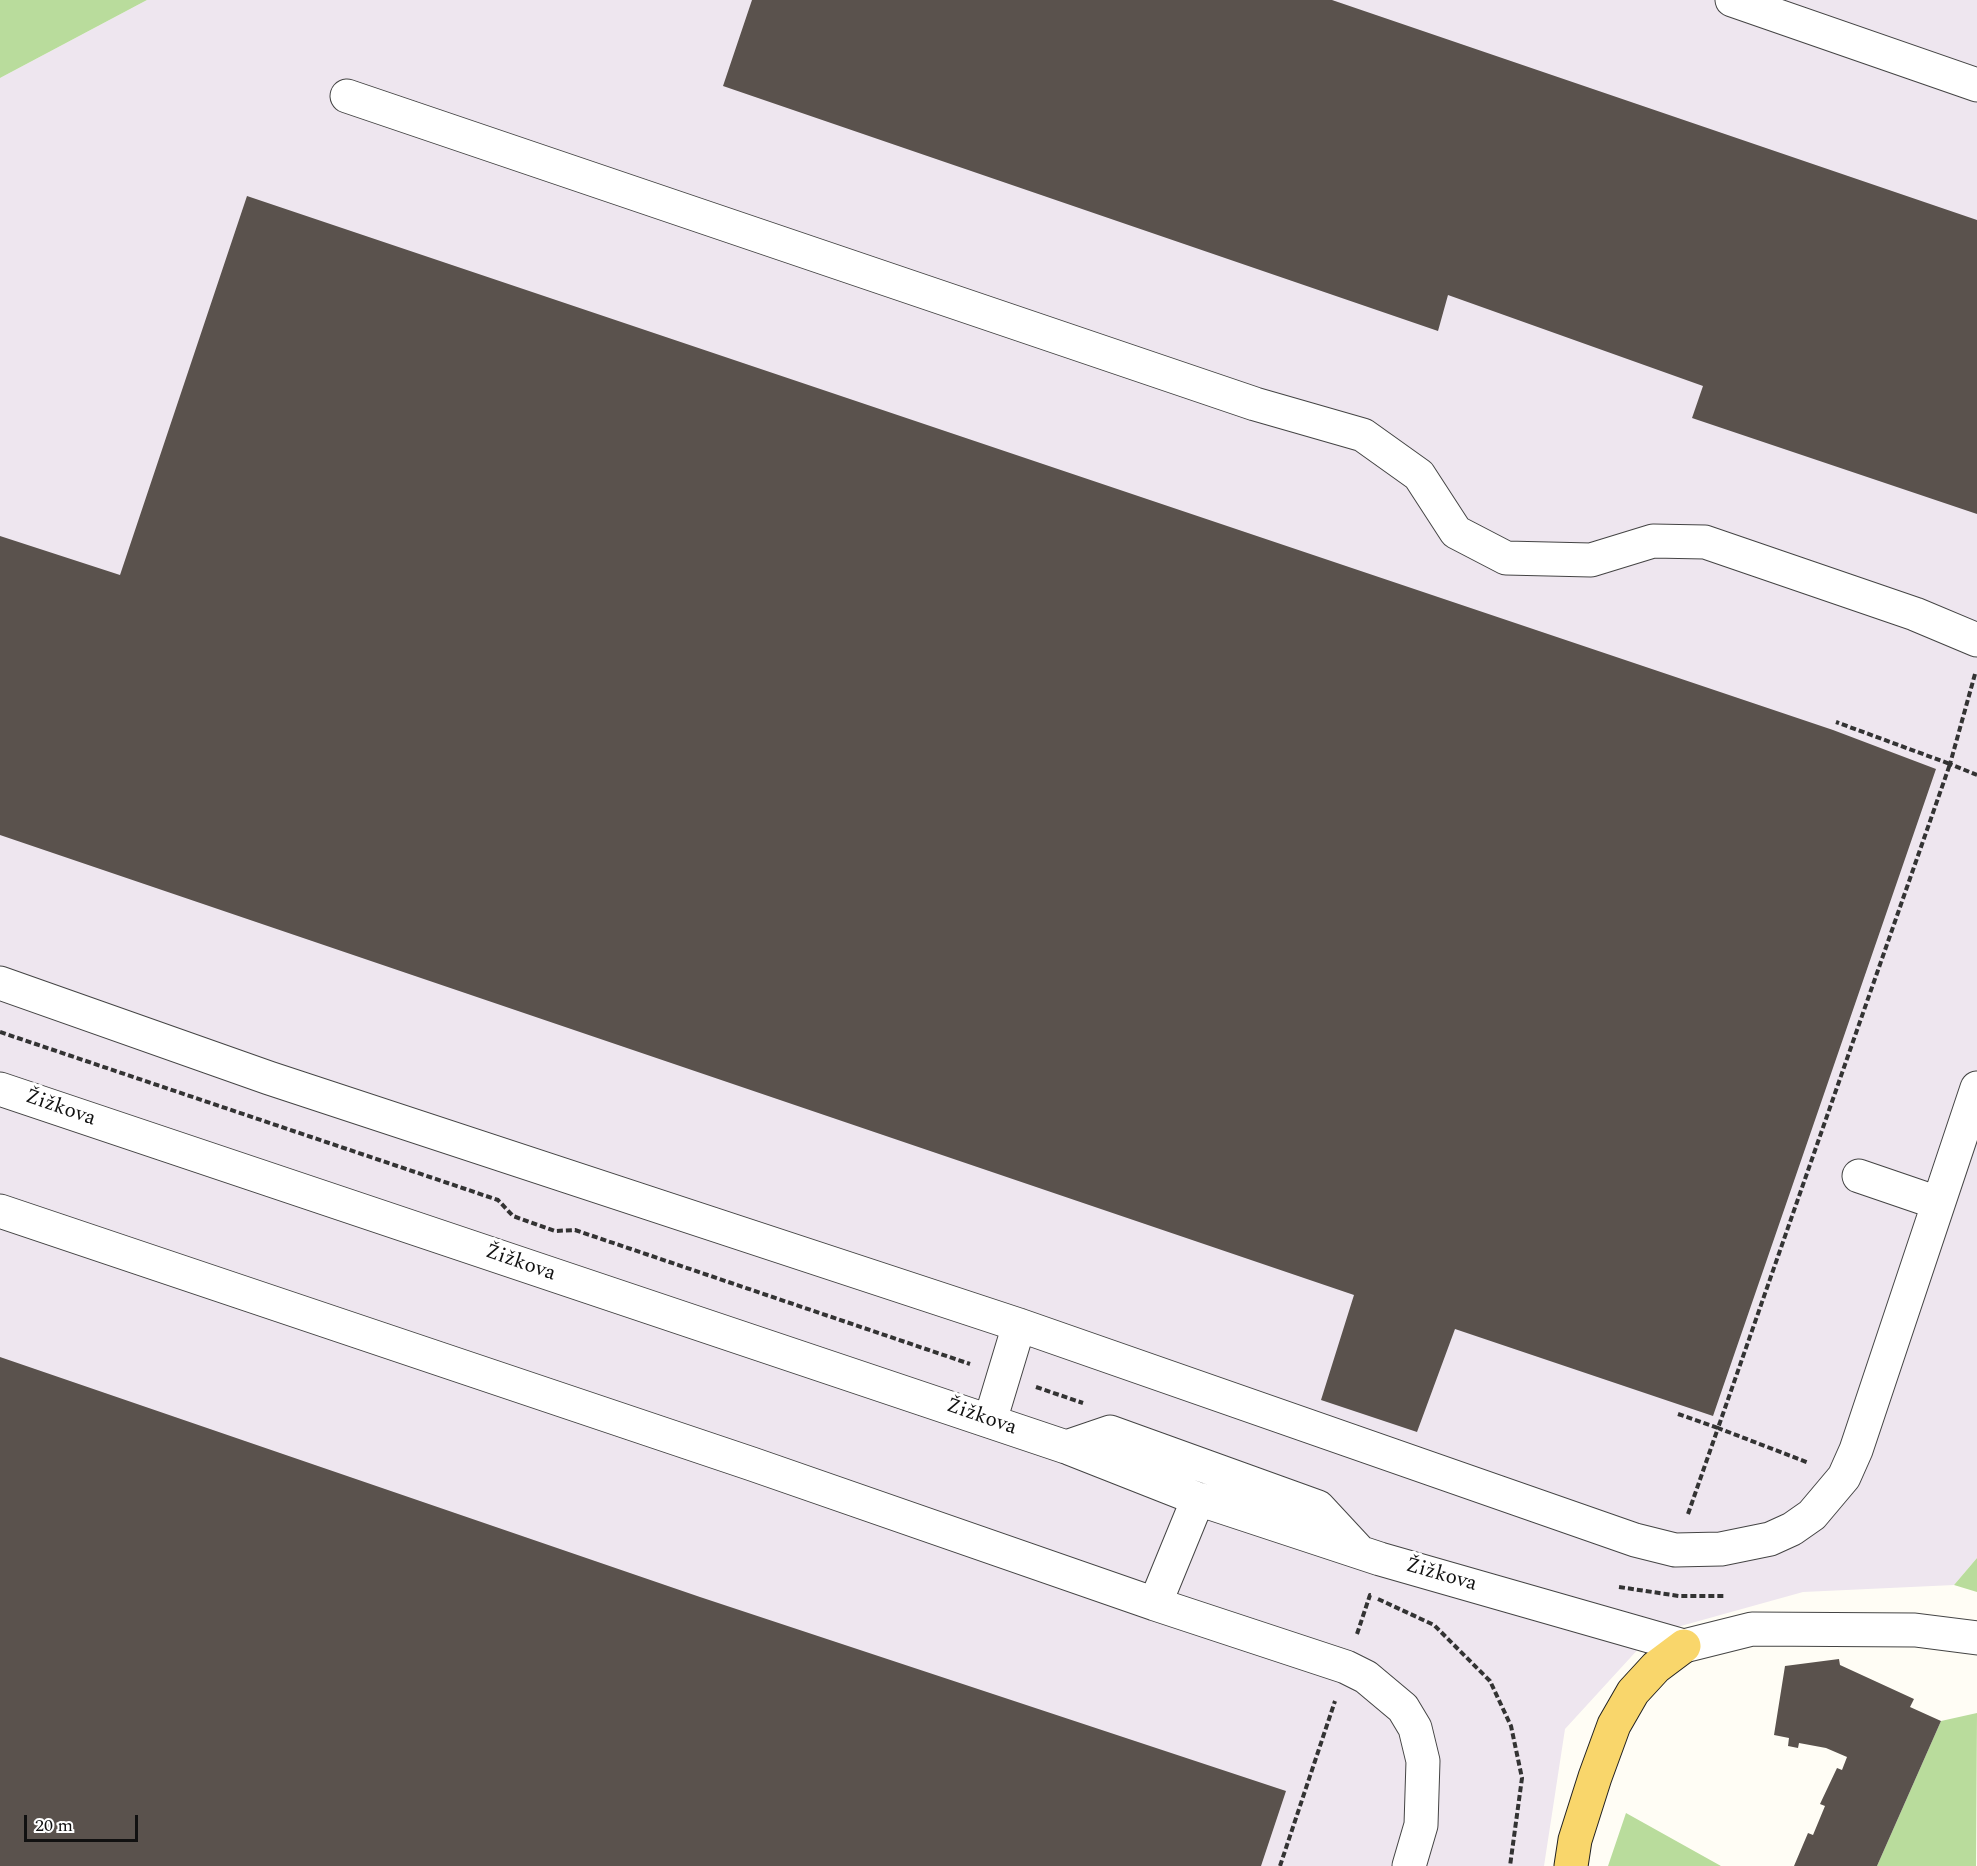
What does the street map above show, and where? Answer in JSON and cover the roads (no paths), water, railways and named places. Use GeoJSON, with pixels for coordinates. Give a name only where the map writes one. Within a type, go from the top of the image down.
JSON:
{"type":"FeatureCollection","features":[{"type":"Feature","properties":{"kind":"main road"},"geometry":{"type":"LineString","coordinates":[[1571,1866],[1575,1840],[1591,1787],[1614,1725],[1633,1692],[1656,1667],[1684,1646]]}},
{"type":"Feature","properties":{"kind":"street"},"geometry":{"type":"LineString","coordinates":[[1732,0],[1977,85]]}},
{"type":"Feature","properties":{"kind":"street"},"geometry":{"type":"LineString","coordinates":[[347,96],[1256,404],[1363,435],[1419,475],[1456,532],[1506,558],[1591,560],[1653,541],[1705,542],[1915,614],[1977,640]]}},
{"type":"Feature","properties":{"kind":"street"},"geometry":{"type":"LineString","coordinates":[[0,984],[269,1078],[1019,1325],[1635,1540],[1676,1550],[1721,1549],[1777,1535],[1812,1515],[1844,1477],[1856,1450],[1977,1088]]}},
{"type":"Feature","properties":{"kind":"street","name":"Žižkova"},"geometry":{"type":"LineString","coordinates":[[0,1089],[1066,1447],[1198,1499],[1360,1552],[1684,1646]]}},
{"type":"Feature","properties":{"kind":"street"},"geometry":{"type":"LineString","coordinates":[[1859,1176],[1938,1203]]}},
{"type":"Feature","properties":{"kind":"street"},"geometry":{"type":"LineString","coordinates":[[0,1211],[1346,1667],[1387,1693],[1403,1708],[1415,1728],[1422,1761],[1421,1825],[1409,1866]]}},
{"type":"Feature","properties":{"kind":"street"},"geometry":{"type":"LineString","coordinates":[[990,1421],[1019,1325]]}},
{"type":"Feature","properties":{"kind":"street"},"geometry":{"type":"LineString","coordinates":[[1066,1447],[1110,1432],[1318,1507],[1360,1552]]}},
{"type":"Feature","properties":{"kind":"street"},"geometry":{"type":"LineString","coordinates":[[1155,1604],[1198,1499]]}},
{"type":"Feature","properties":{"kind":"street"},"geometry":{"type":"LineString","coordinates":[[1684,1646],[1752,1629],[1916,1630],[1977,1638]]}}]}
